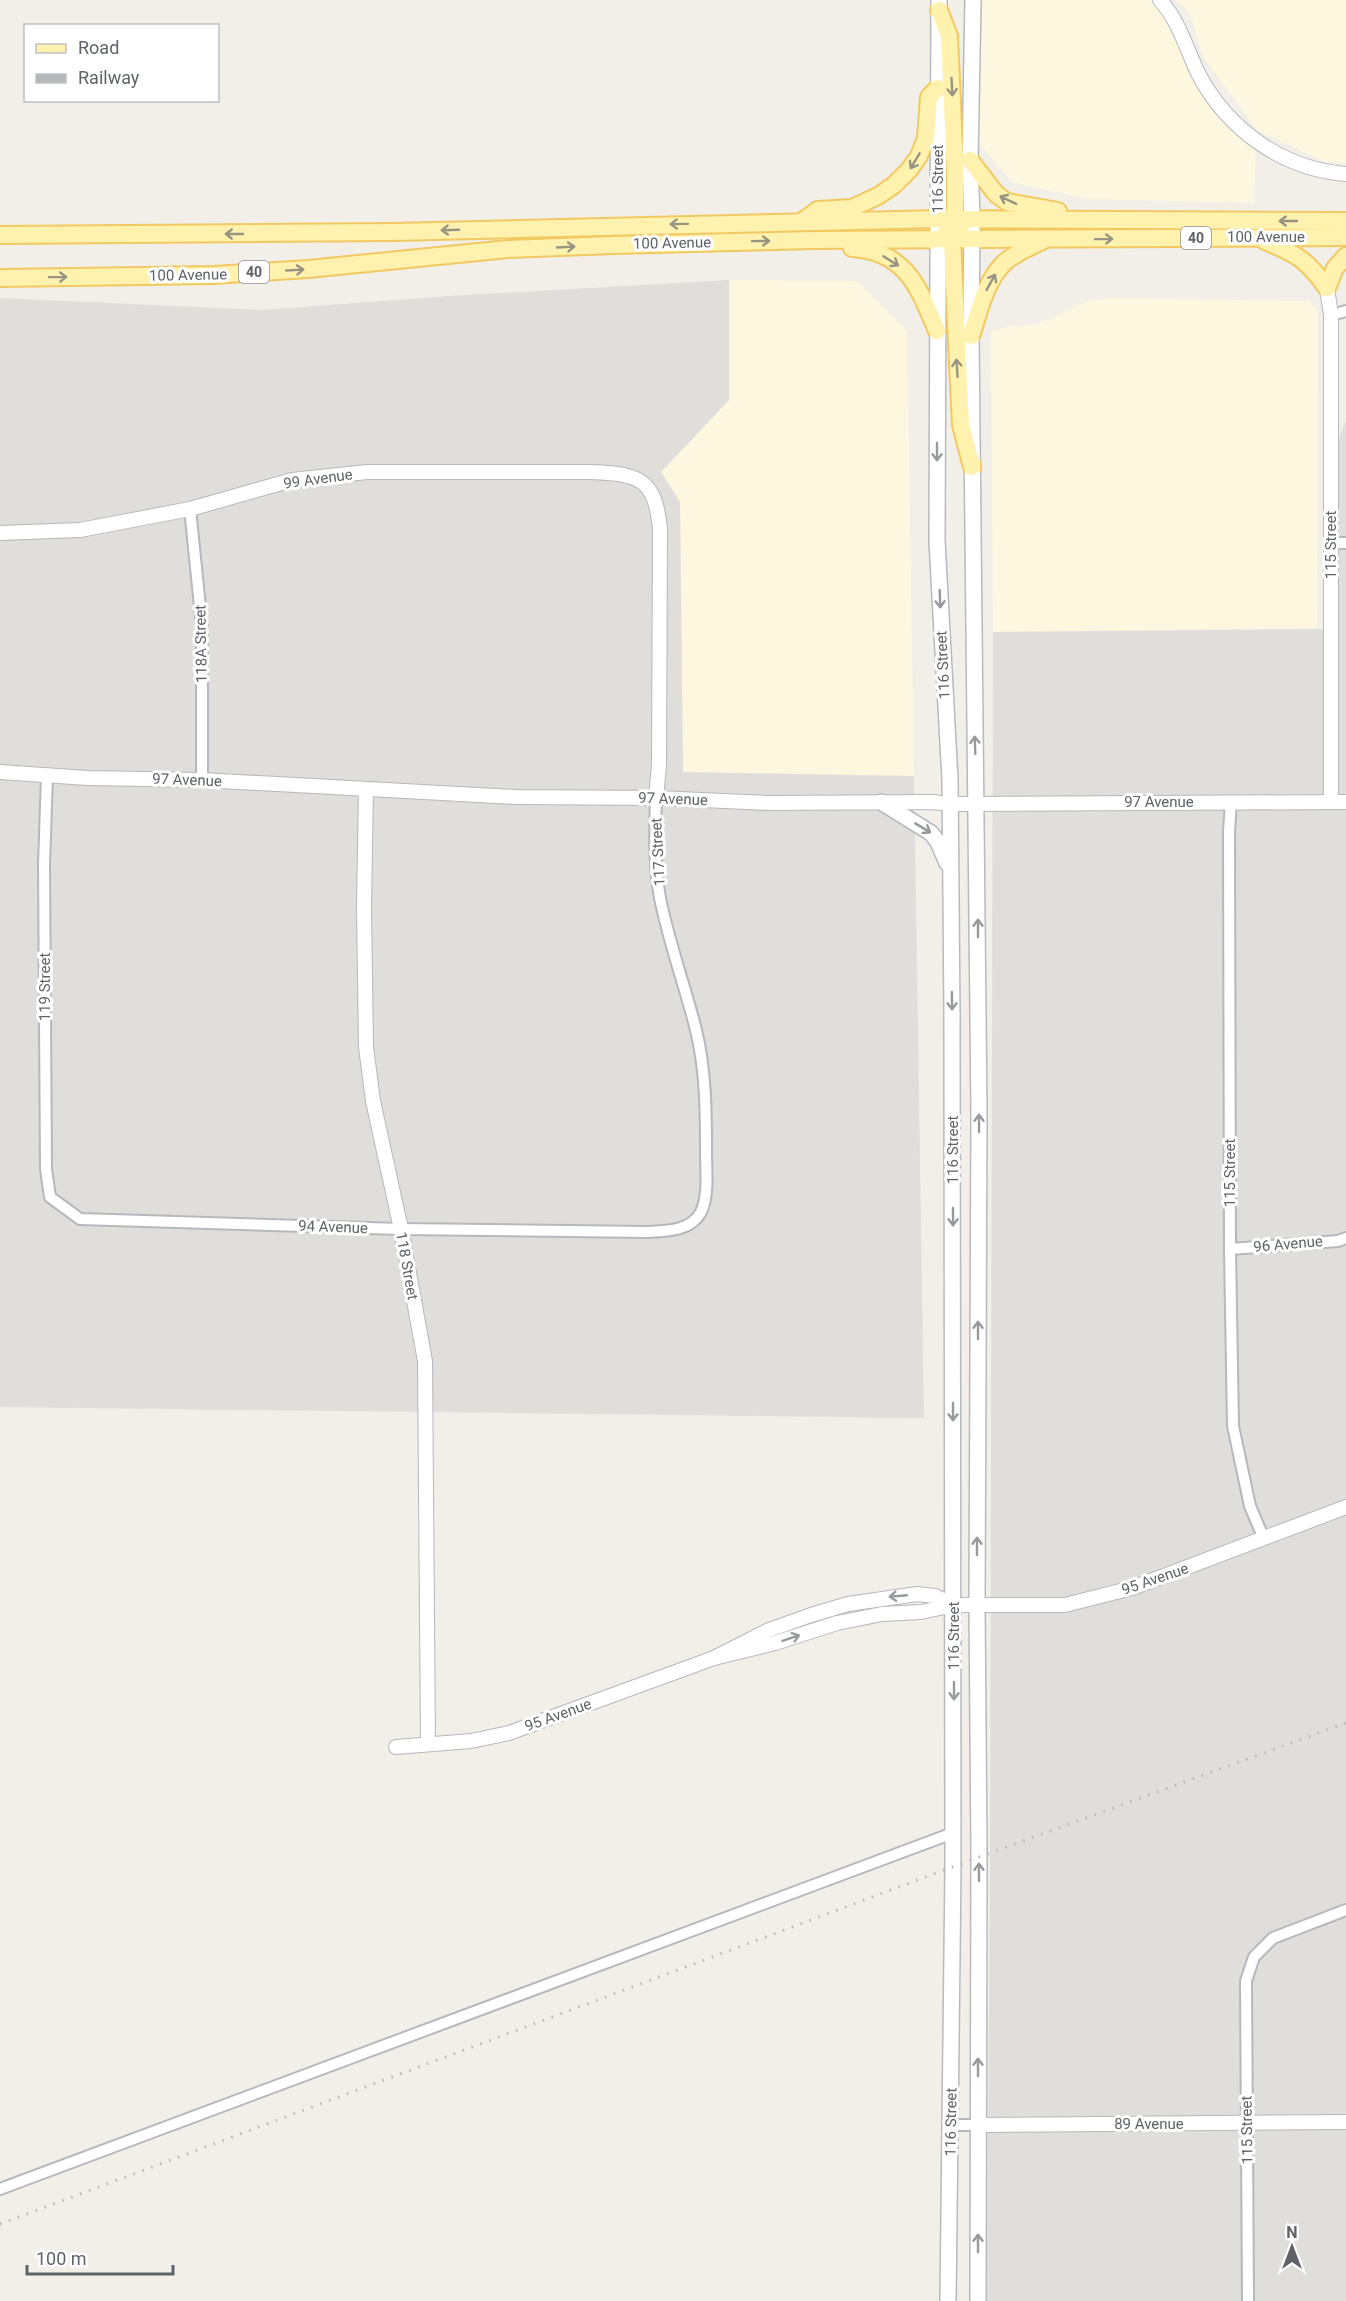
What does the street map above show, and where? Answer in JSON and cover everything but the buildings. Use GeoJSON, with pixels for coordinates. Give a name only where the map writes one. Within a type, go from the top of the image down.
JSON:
{"type":"FeatureCollection","features":[{"type":"Feature","properties":{"kind":"main road","name":"116 Street"},"geometry":{"type":"LineString","coordinates":[[973,0],[970,160],[979,1114],[978,2301]]}},
{"type":"Feature","properties":{"kind":"main road","name":"116 Street"},"geometry":{"type":"LineString","coordinates":[[939,5],[938,87],[946,219]]}},
{"type":"Feature","properties":{"kind":"main road"},"geometry":{"type":"LineString","coordinates":[[939,5],[949,36],[955,171],[946,219],[945,240],[961,425],[972,467]]}},
{"type":"Feature","properties":{"kind":"main road"},"geometry":{"type":"LineString","coordinates":[[800,223],[818,210],[852,208],[878,196],[894,185],[919,156],[926,138],[929,97],[938,87]]}},
{"type":"Feature","properties":{"kind":"main road"},"geometry":{"type":"LineString","coordinates":[[970,160],[996,194],[1007,202],[1106,219]]}},
{"type":"Feature","properties":{"kind":"main road"},"geometry":{"type":"LineString","coordinates":[[946,219],[972,240]]}},
{"type":"Feature","properties":{"kind":"main road","name":"100 Avenue"},"geometry":{"type":"LineString","coordinates":[[0,235],[298,234],[946,219],[1346,221]]}},
{"type":"Feature","properties":{"kind":"main road"},"geometry":{"type":"LineString","coordinates":[[1255,237],[1290,251],[1302,259],[1313,268],[1327,288]]}},
{"type":"Feature","properties":{"kind":"main road","name":"100 Avenue"},"geometry":{"type":"LineString","coordinates":[[0,278],[214,275],[308,269],[508,249],[613,245],[816,240],[1346,237]]}},
{"type":"Feature","properties":{"kind":"main road"},"geometry":{"type":"LineString","coordinates":[[971,336],[987,289],[999,269],[1016,254],[1046,239]]}},
{"type":"Feature","properties":{"kind":"main road"},"geometry":{"type":"LineString","coordinates":[[816,240],[831,246],[866,249],[890,259],[918,285],[937,331]]}},
{"type":"Feature","properties":{"kind":"main road","name":"116 Street"},"geometry":{"type":"LineString","coordinates":[[945,240],[937,331],[937,541],[950,869],[954,1605],[952,2125],[948,2301]]}},
{"type":"Feature","properties":{"kind":"main road"},"geometry":{"type":"LineString","coordinates":[[1327,288],[1335,268],[1346,256]]}},
{"type":"Feature","properties":{"kind":"main road"},"geometry":{"type":"LineString","coordinates":[[881,802],[931,833],[938,842],[950,869]]}},
{"type":"Feature","properties":{"kind":"street"},"geometry":{"type":"LineString","coordinates":[[1160,0],[1177,26],[1207,88],[1244,132],[1275,154],[1300,164],[1346,174]]}},
{"type":"Feature","properties":{"kind":"street","name":"115 Street"},"geometry":{"type":"LineString","coordinates":[[1327,288],[1331,315],[1331,802]]}},
{"type":"Feature","properties":{"kind":"street"},"geometry":{"type":"LineString","coordinates":[[1331,315],[1346,311]]}},
{"type":"Feature","properties":{"kind":"street","name":"99 Avenue"},"geometry":{"type":"LineString","coordinates":[[0,533],[80,530],[190,509],[292,480],[367,472],[591,472],[619,473],[639,480]]}},
{"type":"Feature","properties":{"kind":"street","name":"117 Street"},"geometry":{"type":"LineString","coordinates":[[639,480],[654,495],[658,506],[660,529],[659,765],[655,855],[660,898],[696,1032],[703,1067],[706,1180],[704,1203],[700,1213],[693,1221]]}},
{"type":"Feature","properties":{"kind":"street","name":"118A Street"},"geometry":{"type":"LineString","coordinates":[[190,509],[202,626],[202,780]]}},
{"type":"Feature","properties":{"kind":"street"},"geometry":{"type":"LineString","coordinates":[[1331,543],[1346,543]]}},
{"type":"Feature","properties":{"kind":"street","name":"97 Avenue"},"geometry":{"type":"LineString","coordinates":[[0,772],[516,797],[656,798],[768,803],[1346,802]]}},
{"type":"Feature","properties":{"kind":"street","name":"119 Street"},"geometry":{"type":"LineString","coordinates":[[47,776],[44,864],[45,1159],[50,1197]]}},
{"type":"Feature","properties":{"kind":"street","name":"118 Street"},"geometry":{"type":"LineString","coordinates":[[366,789],[364,906],[366,1047],[373,1101],[401,1229],[424,1361],[428,1744]]}},
{"type":"Feature","properties":{"kind":"street","name":"115 Street"},"geometry":{"type":"LineString","coordinates":[[1231,802],[1229,831],[1230,1249],[1233,1426],[1250,1506],[1264,1539]]}},
{"type":"Feature","properties":{"kind":"street","name":"94 Avenue"},"geometry":{"type":"LineString","coordinates":[[50,1197],[80,1219],[401,1229],[648,1232],[675,1230],[693,1221]]}},
{"type":"Feature","properties":{"kind":"street","name":"96 Avenue"},"geometry":{"type":"LineString","coordinates":[[1230,1249],[1346,1238]]}},
{"type":"Feature","properties":{"kind":"street","name":"95 Avenue"},"geometry":{"type":"LineString","coordinates":[[396,1747],[471,1741],[509,1732],[714,1658],[864,1617],[899,1612],[921,1612],[954,1605],[1065,1605],[1132,1588],[1346,1508]]}},
{"type":"Feature","properties":{"kind":"street"},"geometry":{"type":"LineString","coordinates":[[0,2189],[953,1833]]}},
{"type":"Feature","properties":{"kind":"street","name":"115 Street"},"geometry":{"type":"LineString","coordinates":[[1248,2301],[1246,1981],[1254,1956],[1273,1938],[1346,1910]]}},
{"type":"Feature","properties":{"kind":"street","name":"89 Avenue"},"geometry":{"type":"LineString","coordinates":[[952,2125],[1346,2122]]}},
{"type":"Feature","properties":{"kind":"shaded area"},"geometry":{"type":"Polygon","coordinates":[[[973,0],[1160,0],[1197,71],[1256,140],[1254,203],[1087,199],[1012,182],[971,134],[973,0]]]}},
{"type":"Feature","properties":{"kind":"shaded area"},"geometry":{"type":"Polygon","coordinates":[[[1176,0],[1346,0],[1346,163],[1325,162],[1257,130],[1203,57],[1190,13],[1176,0]]]}},
{"type":"Feature","properties":{"kind":"shaded area"},"geometry":{"type":"Polygon","coordinates":[[[729,280],[857,281],[907,331],[914,776],[683,773],[680,502],[661,472],[729,400],[729,280]]]}},
{"type":"Feature","properties":{"kind":"shaded area"},"geometry":{"type":"Polygon","coordinates":[[[729,280],[729,400],[661,472],[680,502],[683,772],[914,776],[924,1418],[0,1407],[0,298],[262,310],[450,296],[729,280]]]}},
{"type":"Feature","properties":{"kind":"shaded area"},"geometry":{"type":"Polygon","coordinates":[[[1106,298],[1309,301],[1318,311],[1317,628],[993,632],[991,332],[1009,326],[1036,325],[1086,302],[1106,298]]]}},
{"type":"Feature","properties":{"kind":"shaded area"},"geometry":{"type":"Polygon","coordinates":[[[1346,421],[1346,2301],[987,2301],[993,632],[1339,629],[1337,443],[1346,421]]]}},
{"type":"Feature","properties":{"kind":"railway"},"geometry":{"type":"LineString","coordinates":[[0,2224],[979,1857],[1346,1723]]}}]}
